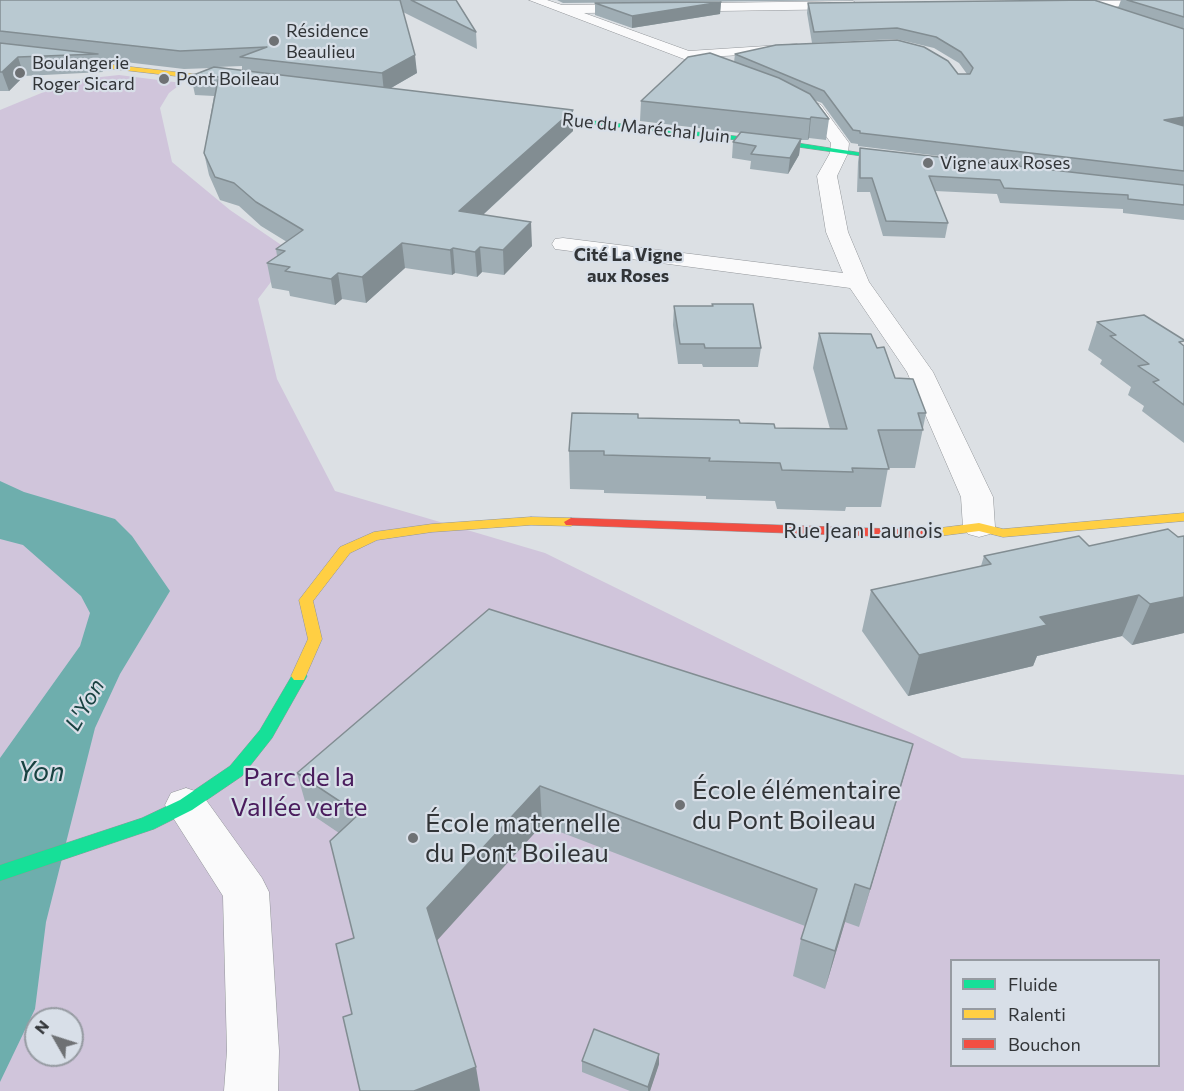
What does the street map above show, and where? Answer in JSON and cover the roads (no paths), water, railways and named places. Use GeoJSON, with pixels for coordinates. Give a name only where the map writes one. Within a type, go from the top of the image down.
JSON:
{"type":"FeatureCollection","features":[{"type":"Feature","properties":{"kind":"main road"},"geometry":{"type":"LineString","coordinates":[[0,54],[250,83]]}},
{"type":"Feature","properties":{"kind":"main road","name":"Rue du Maréchal Juin"},"geometry":{"type":"LineString","coordinates":[[513,114],[791,144],[838,153],[918,162]]}},
{"type":"Feature","properties":{"kind":"main road","name":"Rue Jean Launois"},"geometry":{"type":"LineString","coordinates":[[186,805],[236,771],[267,734],[315,639],[306,600],[345,550],[374,536],[432,528],[531,521],[920,535],[979,527],[1003,533],[1184,518]]}},
{"type":"Feature","properties":{"kind":"main road"},"geometry":{"type":"LineString","coordinates":[[0,873],[115,837],[186,805]]}},
{"type":"Feature","properties":{"kind":"street"},"geometry":{"type":"LineString","coordinates":[[535,0],[746,78]]}},
{"type":"Feature","properties":{"kind":"street"},"geometry":{"type":"LineString","coordinates":[[1043,6],[1091,6],[1138,0]]}},
{"type":"Feature","properties":{"kind":"street"},"geometry":{"type":"LineString","coordinates":[[561,9],[809,3],[863,5]]}},
{"type":"Feature","properties":{"kind":"street"},"geometry":{"type":"LineString","coordinates":[[1091,6],[1120,16]]}},
{"type":"Feature","properties":{"kind":"street"},"geometry":{"type":"LineString","coordinates":[[685,54],[811,47]]}},
{"type":"Feature","properties":{"kind":"street"},"geometry":{"type":"LineString","coordinates":[[784,93],[815,109],[840,143],[838,153],[826,176],[837,232],[858,282],[920,372],[977,497],[979,527]]}},
{"type":"Feature","properties":{"kind":"street"},"geometry":{"type":"LineString","coordinates":[[563,244],[858,282]]}},
{"type":"Feature","properties":{"kind":"street"},"geometry":{"type":"LineString","coordinates":[[186,805],[246,892],[253,1051],[251,1091]]}},
{"type":"Feature","properties":{"kind":"water","name":"Yon"},"geometry":{"type":"Polygon","coordinates":[[[0,481],[24,492],[115,519],[132,536],[170,591],[120,674],[95,728],[46,922],[35,1007],[24,1007],[24,1032],[0,1082],[0,758],[80,646],[90,613],[81,596],[23,545],[0,539],[0,481]]]}},
{"type":"Feature","properties":{"kind":"place","name":"Résidence Beaulieu"},"geometry":{"type":"Point","coordinates":[274,41]}},
{"type":"Feature","properties":{"kind":"place","name":"Boulangerie Roger Sicard"},"geometry":{"type":"Point","coordinates":[20,73]}},
{"type":"Feature","properties":{"kind":"place","name":"Pont Boileau"},"geometry":{"type":"Point","coordinates":[164,79]}},
{"type":"Feature","properties":{"kind":"place","name":"Vigne aux Roses"},"geometry":{"type":"Point","coordinates":[928,163]}},
{"type":"Feature","properties":{"kind":"place","name":"École élémentaire du Pont Boileau"},"geometry":{"type":"Point","coordinates":[680,805]}},
{"type":"Feature","properties":{"kind":"place","name":"École maternelle du Pont Boileau"},"geometry":{"type":"Point","coordinates":[413,838]}},
{"type":"Feature","properties":{"kind":"district","name":"Cité La Vigne aux Roses"},"geometry":{"type":"Point","coordinates":[628,265]}},
{"type":"Feature","properties":{"kind":"water label","name":"L'Yon"},"geometry":{"type":"Point","coordinates":[85,705]}},
{"type":"Feature","properties":{"kind":"park label","name":"Parc de la Vallée verte"},"geometry":{"type":"Point","coordinates":[299,792]}}]}
